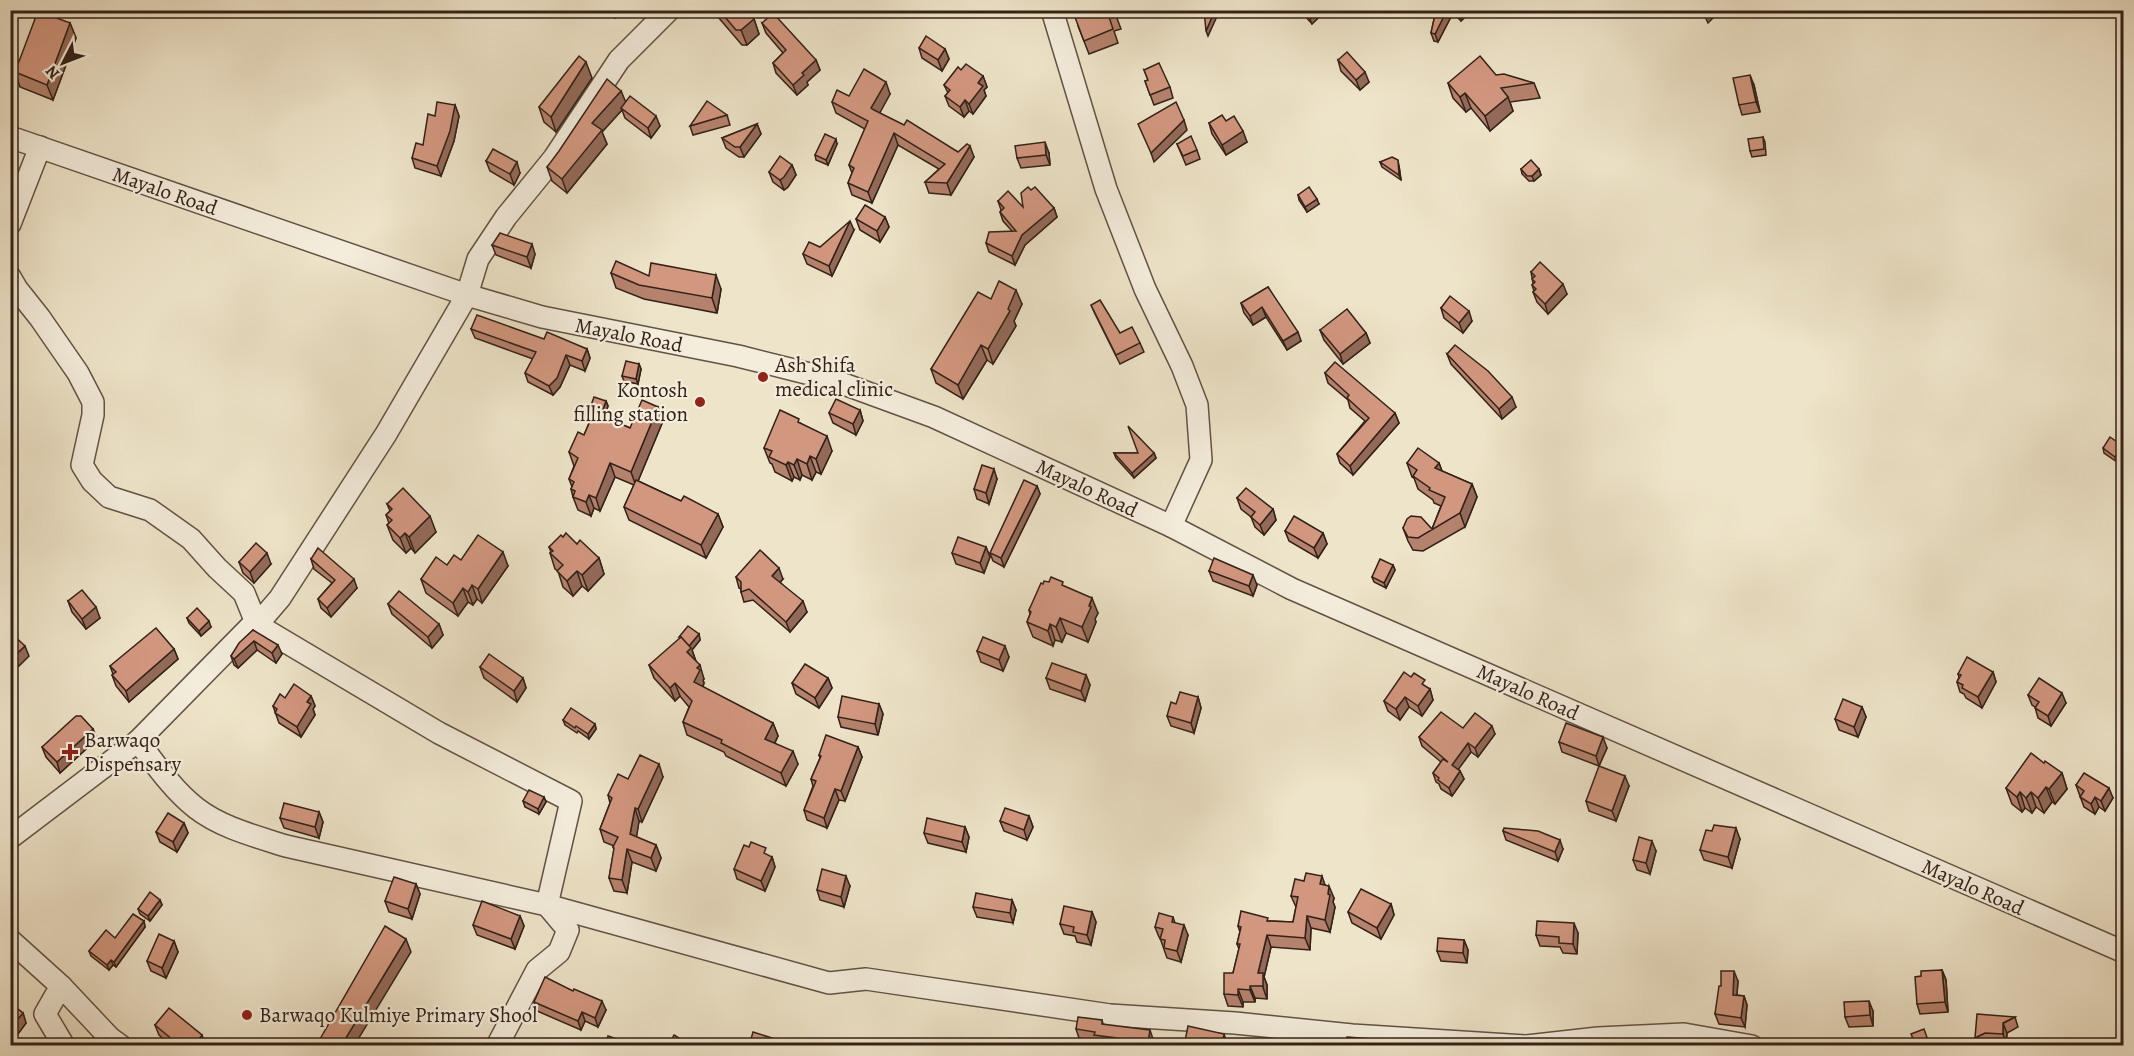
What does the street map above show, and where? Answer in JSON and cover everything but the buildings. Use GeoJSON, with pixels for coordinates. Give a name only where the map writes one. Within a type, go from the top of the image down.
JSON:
{"type":"FeatureCollection","features":[{"type":"Feature","properties":{"kind":"street"},"geometry":{"type":"LineString","coordinates":[[257,626],[280,598],[346,497],[467,295],[478,259],[506,217],[554,158],[619,60],[669,10]]}},
{"type":"Feature","properties":{"kind":"street"},"geometry":{"type":"LineString","coordinates":[[1052,10],[1107,189],[1145,289],[1182,366],[1197,405],[1201,460],[1171,526]]}},
{"type":"Feature","properties":{"kind":"street","name":"Mayalo Road"},"geometry":{"type":"LineString","coordinates":[[10,137],[467,295],[542,317],[738,356],[830,379],[934,417],[1171,526],[1292,589],[2124,952]]}},
{"type":"Feature","properties":{"kind":"street"},"geometry":{"type":"LineString","coordinates":[[10,224],[40,147]]}},
{"type":"Feature","properties":{"kind":"street"},"geometry":{"type":"LineString","coordinates":[[10,277],[78,373],[93,402],[93,415],[82,465],[92,481],[109,497],[150,510],[191,539],[244,593],[257,626]]}},
{"type":"Feature","properties":{"kind":"street"},"geometry":{"type":"LineString","coordinates":[[10,838],[138,741],[254,623],[439,733],[571,801],[547,905]]}},
{"type":"Feature","properties":{"kind":"street"},"geometry":{"type":"LineString","coordinates":[[138,741],[172,784],[194,807],[223,824],[286,846],[547,905],[829,983],[866,979],[1110,1015],[1235,1023],[1352,1035],[1526,1046],[1598,1038],[1684,1034],[1752,1046]]}},
{"type":"Feature","properties":{"kind":"street"},"geometry":{"type":"LineString","coordinates":[[497,1046],[537,970],[559,952],[568,930],[547,905]]}},
{"type":"Feature","properties":{"kind":"street"},"geometry":{"type":"LineString","coordinates":[[10,940],[61,986],[110,1038],[121,1046]]}},
{"type":"Feature","properties":{"kind":"street"},"geometry":{"type":"LineString","coordinates":[[61,986],[45,1014],[64,1046]]}},
{"type":"Feature","properties":{"kind":"place","name":"Ash Shifa medical clinic"},"geometry":{"type":"Point","coordinates":[763,377]}},
{"type":"Feature","properties":{"kind":"place","name":"Kontosh filling station"},"geometry":{"type":"Point","coordinates":[700,402]}},
{"type":"Feature","properties":{"kind":"place","name":"Barwaqo Dispensary"},"geometry":{"type":"Point","coordinates":[70,752]}},
{"type":"Feature","properties":{"kind":"place","name":"Barwaqo Kulmiye Primary Shool"},"geometry":{"type":"Point","coordinates":[247,1015]}}]}
